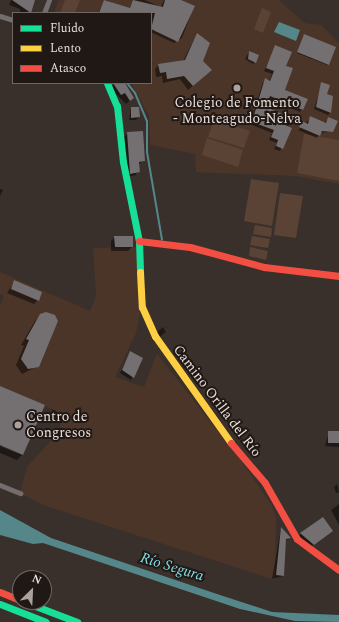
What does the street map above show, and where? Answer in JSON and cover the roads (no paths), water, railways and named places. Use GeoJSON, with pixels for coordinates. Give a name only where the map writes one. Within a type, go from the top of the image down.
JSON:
{"type":"FeatureCollection","features":[{"type":"Feature","properties":{"kind":"street"},"geometry":{"type":"LineString","coordinates":[[44,12],[49,0]]}},
{"type":"Feature","properties":{"kind":"street"},"geometry":{"type":"LineString","coordinates":[[0,16],[12,20]]}},
{"type":"Feature","properties":{"kind":"street","name":"Camino Orilla del Río"},"geometry":{"type":"LineString","coordinates":[[107,84],[117,106],[123,162],[139,241],[142,307],[163,353],[221,433],[265,483],[297,539],[339,570]]}},
{"type":"Feature","properties":{"kind":"street"},"geometry":{"type":"LineString","coordinates":[[139,241],[190,247],[264,267],[339,276]]}},
{"type":"Feature","properties":{"kind":"street"},"geometry":{"type":"LineString","coordinates":[[0,485],[20,493]]}},
{"type":"Feature","properties":{"kind":"street"},"geometry":{"type":"LineString","coordinates":[[0,592],[12,597]]}},
{"type":"Feature","properties":{"kind":"street"},"geometry":{"type":"LineString","coordinates":[[0,604],[46,622]]}},
{"type":"Feature","properties":{"kind":"street"},"geometry":{"type":"LineString","coordinates":[[46,610],[77,622]]}},
{"type":"Feature","properties":{"kind":"water"},"geometry":{"type":"Polygon","coordinates":[[[279,22],[300,30],[296,41],[274,32],[279,22]]]}},
{"type":"Feature","properties":{"kind":"water"},"geometry":{"type":"Polygon","coordinates":[[[0,510],[51,538],[214,593],[272,612],[339,615],[339,622],[295,621],[240,609],[43,543],[33,544],[0,535],[0,510]]]}},
{"type":"Feature","properties":{"kind":"waterway"},"geometry":{"type":"LineString","coordinates":[[128,84],[135,93],[147,121],[147,152],[162,240]]}},
{"type":"Feature","properties":{"kind":"place","name":"Colegio de Fomento - Monteagudo-Nelva"},"geometry":{"type":"Point","coordinates":[237,88]}},
{"type":"Feature","properties":{"kind":"place","name":"Centro de Congresos"},"geometry":{"type":"Point","coordinates":[18,425]}},
{"type":"Feature","properties":{"kind":"water label","name":"Río Segura"},"geometry":{"type":"Point","coordinates":[172,567]}}]}
